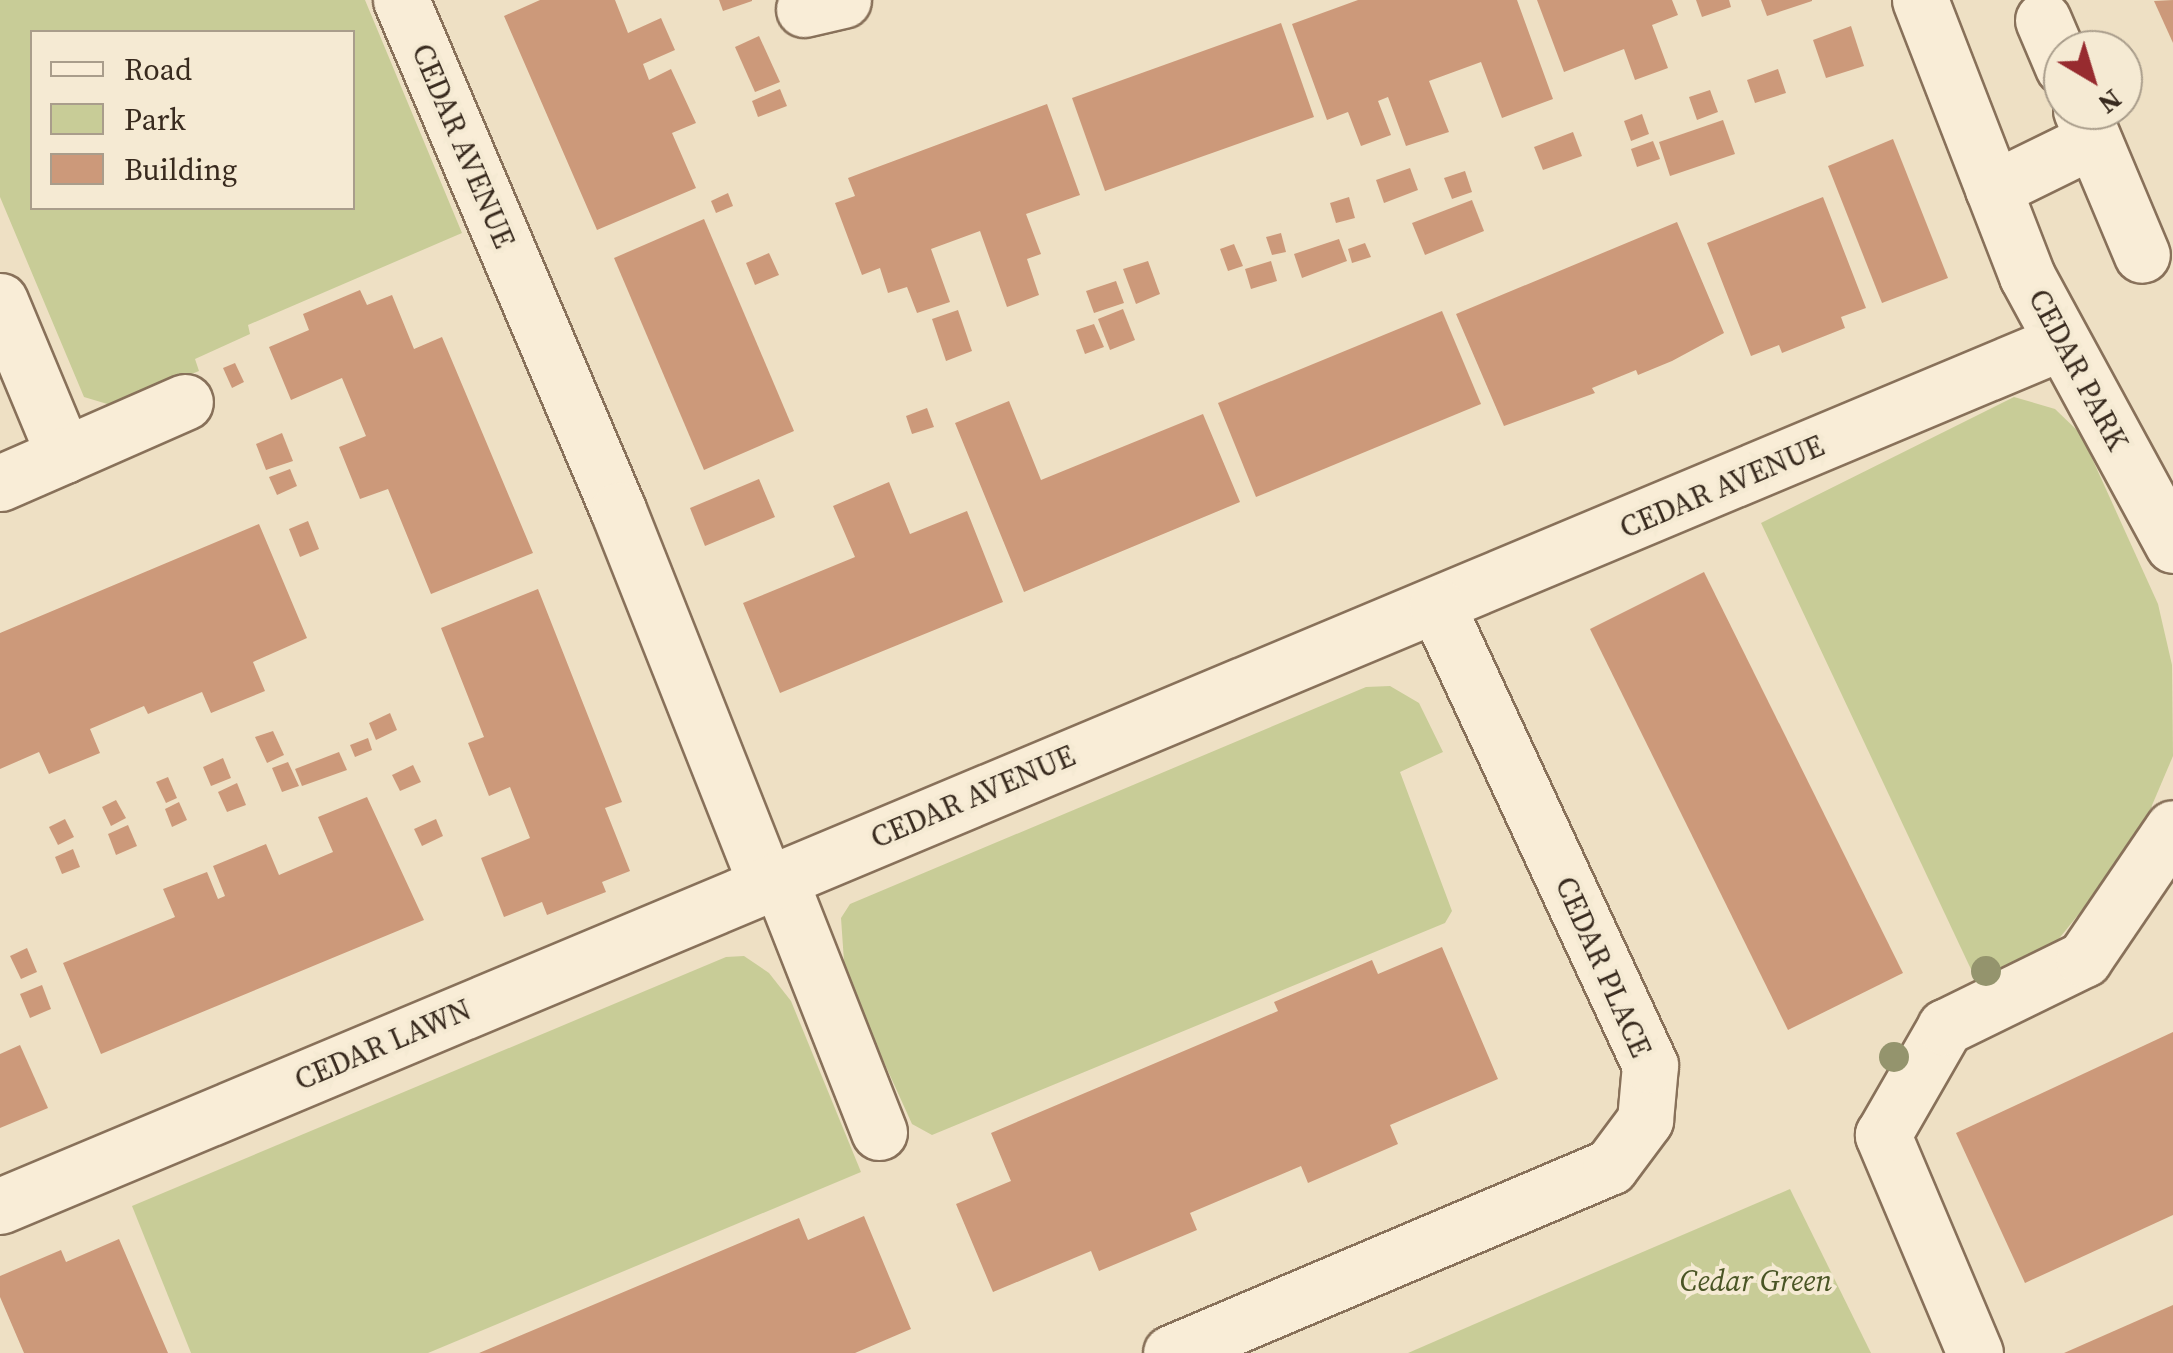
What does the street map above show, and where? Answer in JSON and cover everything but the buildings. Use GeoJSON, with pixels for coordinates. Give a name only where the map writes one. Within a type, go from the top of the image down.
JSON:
{"type":"FeatureCollection","features":[{"type":"Feature","properties":{"kind":"street","name":"CEDAR AVENUE"},"geometry":{"type":"LineString","coordinates":[[401,0],[772,880],[1437,606],[2061,342]]}},
{"type":"Feature","properties":{"kind":"street","name":"CEDAR PARK"},"geometry":{"type":"LineString","coordinates":[[1920,0],[1993,189],[2061,342],[2173,544]]}},
{"type":"Feature","properties":{"kind":"street"},"geometry":{"type":"LineString","coordinates":[[1993,189],[2080,130]]}},
{"type":"Feature","properties":{"kind":"street"},"geometry":{"type":"LineString","coordinates":[[2089,130],[2142,255]]}},
{"type":"Feature","properties":{"kind":"street"},"geometry":{"type":"LineString","coordinates":[[0,301],[64,455]]}},
{"type":"Feature","properties":{"kind":"street"},"geometry":{"type":"LineString","coordinates":[[0,483],[185,402]]}},
{"type":"Feature","properties":{"kind":"street","name":"CEDAR PLACE"},"geometry":{"type":"LineString","coordinates":[[1171,1353],[1610,1167],[1645,1120],[1650,1065],[1437,606]]}},
{"type":"Feature","properties":{"kind":"street"},"geometry":{"type":"LineString","coordinates":[[1975,1353],[1883,1136],[1945,1027],[2084,959],[2173,828]]}},
{"type":"Feature","properties":{"kind":"street"},"geometry":{"type":"LineString","coordinates":[[772,880],[879,1132]]}},
{"type":"Feature","properties":{"kind":"street","name":"CEDAR LAWN"},"geometry":{"type":"LineString","coordinates":[[0,1206],[772,880]]}},
{"type":"Feature","properties":{"kind":"green space"},"geometry":{"type":"Polygon","coordinates":[[[0,0],[365,0],[462,233],[248,325],[250,334],[195,359],[199,371],[114,406],[84,397],[0,197],[0,0]]]}},
{"type":"Feature","properties":{"kind":"green space"},"geometry":{"type":"Polygon","coordinates":[[[2014,397],[2055,409],[2081,434],[2158,604],[2172,665],[2173,756],[2136,843],[2049,951],[1977,982],[1761,523],[2014,397]]]}},
{"type":"Feature","properties":{"kind":"green space"},"geometry":{"type":"Polygon","coordinates":[[[1390,686],[1419,703],[1443,752],[1400,772],[1452,911],[1445,923],[932,1135],[912,1124],[845,976],[841,918],[850,904],[1366,687],[1390,686]]]}},
{"type":"Feature","properties":{"kind":"green space"},"geometry":{"type":"Polygon","coordinates":[[[744,956],[769,973],[791,1001],[861,1172],[428,1353],[191,1353],[132,1206],[726,957],[744,956]]]}},
{"type":"Feature","properties":{"kind":"green space","name":"Cedar Green"},"geometry":{"type":"Polygon","coordinates":[[[1790,1189],[1871,1353],[1408,1353],[1500,1313],[1790,1189]]]}}]}
